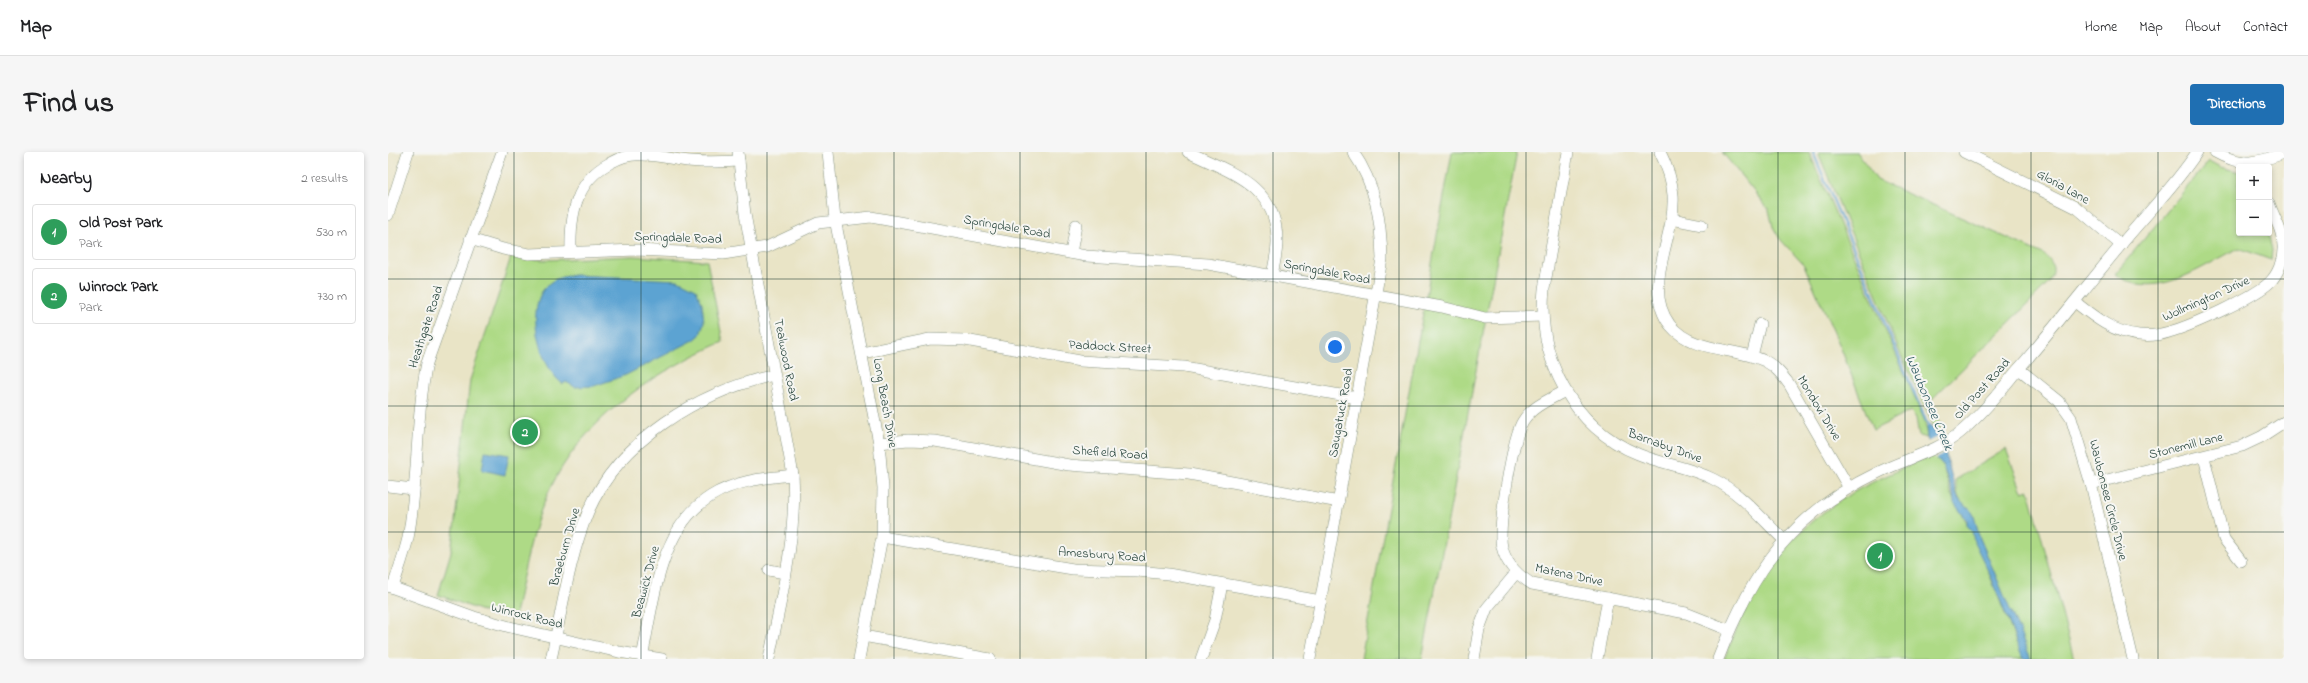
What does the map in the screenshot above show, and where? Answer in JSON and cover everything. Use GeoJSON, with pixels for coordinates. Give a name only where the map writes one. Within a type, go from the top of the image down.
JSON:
{"type":"FeatureCollection","features":[{"type":"Feature","properties":{"kind":"street"},"geometry":{"type":"LineString","coordinates":[[388,215],[408,152]]}},
{"type":"Feature","properties":{"kind":"street","name":"Heathgate Road"},"geometry":{"type":"LineString","coordinates":[[390,587],[408,538],[427,363],[502,152]]}},
{"type":"Feature","properties":{"kind":"street","name":"Long Beach Drive"},"geometry":{"type":"LineString","coordinates":[[828,152],[835,219],[879,443],[883,488],[882,537],[859,659]]}},
{"type":"Feature","properties":{"kind":"street"},"geometry":{"type":"LineString","coordinates":[[1188,152],[1252,184],[1267,202],[1275,220],[1277,242],[1272,276]]}},
{"type":"Feature","properties":{"kind":"street","name":"Saugatuck Road"},"geometry":{"type":"LineString","coordinates":[[1310,659],[1382,259],[1381,224],[1373,189],[1354,152]]}},
{"type":"Feature","properties":{"kind":"street","name":"Barnaby Drive"},"geometry":{"type":"LineString","coordinates":[[1568,152],[1544,289],[1542,316],[1546,342],[1553,367],[1566,391],[1585,417],[1610,439],[1637,453],[1714,479],[1737,495],[1784,540]]}},
{"type":"Feature","properties":{"kind":"street","name":"Mondovi Drive"},"geometry":{"type":"LineString","coordinates":[[1660,152],[1672,184],[1672,219],[1658,286],[1664,315],[1676,331],[1689,340],[1752,356],[1772,365],[1789,384],[1849,488]]}},
{"type":"Feature","properties":{"kind":"street","name":"Gloria Lane"},"geometry":{"type":"LineString","coordinates":[[1964,152],[2077,208],[2121,245]]}},
{"type":"Feature","properties":{"kind":"street","name":"Old Post Road"},"geometry":{"type":"LineString","coordinates":[[1718,659],[1729,630],[1754,581],[1784,540],[1816,510],[1849,488],[1946,442],[1972,422],[2019,369],[2198,152]]}},
{"type":"Feature","properties":{"kind":"street"},"geometry":{"type":"LineString","coordinates":[[2215,152],[2232,160],[2260,164],[2284,153]]}},
{"type":"Feature","properties":{"kind":"street"},"geometry":{"type":"LineString","coordinates":[[571,252],[570,225],[578,194],[586,182],[604,166],[622,158],[641,154],[697,162],[739,157]]}},
{"type":"Feature","properties":{"kind":"street","name":"Tealwood Road"},"geometry":{"type":"LineString","coordinates":[[739,157],[751,250],[774,375],[788,437],[795,504],[793,534],[769,659]]}},
{"type":"Feature","properties":{"kind":"street","name":"Wollmington Drive"},"geometry":{"type":"LineString","coordinates":[[2075,302],[2101,322],[2127,333],[2151,335],[2168,333],[2181,328],[2253,295],[2265,287],[2279,267],[2283,257],[2283,239],[2272,211]]}},
{"type":"Feature","properties":{"kind":"street","name":"Springdale Road"},"geometry":{"type":"LineString","coordinates":[[470,239],[517,252],[542,254],[637,250],[706,255],[751,250],[778,242],[809,226],[835,219],[860,217],[886,219],[1070,253],[1106,258],[1182,261],[1462,311],[1485,318],[1542,316]]}},
{"type":"Feature","properties":{"kind":"street"},"geometry":{"type":"LineString","coordinates":[[1672,219],[1702,225]]}},
{"type":"Feature","properties":{"kind":"street"},"geometry":{"type":"LineString","coordinates":[[1070,253],[1076,224]]}},
{"type":"Feature","properties":{"kind":"street"},"geometry":{"type":"LineString","coordinates":[[1752,356],[1760,324]]}},
{"type":"Feature","properties":{"kind":"street","name":"Paddock Street"},"geometry":{"type":"LineString","coordinates":[[862,353],[930,339],[965,340],[1080,361],[1184,367],[1357,398]]}},
{"type":"Feature","properties":{"kind":"street","name":"Waubonsee Circle Drive"},"geometry":{"type":"LineString","coordinates":[[2019,369],[2059,401],[2066,410],[2076,432],[2133,659]]}},
{"type":"Feature","properties":{"kind":"street","name":"Braeburn Drive"},"geometry":{"type":"LineString","coordinates":[[551,659],[580,535],[599,491],[611,473],[652,431],[725,389],[774,375]]}},
{"type":"Feature","properties":{"kind":"street","name":"Matena Drive"},"geometry":{"type":"LineString","coordinates":[[1566,391],[1529,414],[1523,420],[1517,435],[1500,539],[1506,558],[1516,573],[1528,581],[1540,586],[1686,613],[1729,630]]}},
{"type":"Feature","properties":{"kind":"street","name":"Stonemill Lane"},"geometry":{"type":"LineString","coordinates":[[2090,484],[2204,457],[2242,446],[2261,438],[2284,422]]}},
{"type":"Feature","properties":{"kind":"street","name":"Shefield Road"},"geometry":{"type":"LineString","coordinates":[[879,443],[908,440],[935,441],[1081,466],[1189,474],[1339,502]]}},
{"type":"Feature","properties":{"kind":"street"},"geometry":{"type":"LineString","coordinates":[[2204,457],[2224,539],[2241,561]]}},
{"type":"Feature","properties":{"kind":"street","name":"Beawick Drive"},"geometry":{"type":"LineString","coordinates":[[642,657],[663,562],[670,543],[693,513],[711,496],[728,488],[751,480],[793,475]]}},
{"type":"Feature","properties":{"kind":"street"},"geometry":{"type":"LineString","coordinates":[[388,486],[413,489]]}},
{"type":"Feature","properties":{"kind":"street","name":"Amesbury Road"},"geometry":{"type":"LineString","coordinates":[[882,537],[1073,569],[1146,571],[1321,602]]}},
{"type":"Feature","properties":{"kind":"street"},"geometry":{"type":"LineString","coordinates":[[769,570],[785,573]]}},
{"type":"Feature","properties":{"kind":"street"},"geometry":{"type":"LineString","coordinates":[[1474,659],[1480,629],[1487,608],[1516,573]]}},
{"type":"Feature","properties":{"kind":"street"},"geometry":{"type":"LineString","coordinates":[[1201,659],[1215,620],[1222,584]]}},
{"type":"Feature","properties":{"kind":"street","name":"Winrock Road"},"geometry":{"type":"LineString","coordinates":[[390,587],[474,617],[556,638],[642,657],[662,659]]}},
{"type":"Feature","properties":{"kind":"street"},"geometry":{"type":"LineString","coordinates":[[1598,659],[1608,598]]}},
{"type":"Feature","properties":{"kind":"street"},"geometry":{"type":"LineString","coordinates":[[863,636],[990,659]]}},
{"type":"Feature","properties":{"kind":"green space"},"geometry":{"type":"Polygon","coordinates":[[[1452,152],[1517,152],[1422,659],[1361,659],[1452,152]]]}},
{"type":"Feature","properties":{"kind":"green space"},"geometry":{"type":"Polygon","coordinates":[[[1722,152],[1809,152],[1925,422],[1927,438],[1919,436],[1916,418],[1911,411],[1873,430],[1840,346],[1804,265],[1780,239],[1773,227],[1769,210],[1722,152]]]}},
{"type":"Feature","properties":{"kind":"green space"},"geometry":{"type":"Polygon","coordinates":[[[1818,152],[1857,152],[1877,180],[2043,254],[2052,264],[2053,274],[2049,283],[1928,403],[1930,412],[1941,424],[1938,434],[1900,353],[1818,152]]]}},
{"type":"Feature","properties":{"kind":"green space"},"geometry":{"type":"Polygon","coordinates":[[[2209,161],[2220,167],[2236,171],[2236,236],[2269,236],[2272,250],[2271,260],[2239,248],[2194,272],[2178,279],[2162,283],[2146,285],[2130,282],[2115,274],[2209,161]]]}},
{"type":"Feature","properties":{"kind":"green space"},"geometry":{"type":"Polygon","coordinates":[[[633,256],[707,261],[723,342],[666,371],[639,388],[591,429],[571,453],[554,480],[536,523],[514,619],[485,612],[438,595],[451,552],[470,380],[511,257],[544,260],[633,256]]]}},
{"type":"Feature","properties":{"kind":"green space"},"geometry":{"type":"Polygon","coordinates":[[[2006,449],[2021,489],[2023,492],[2029,490],[2074,659],[2030,659],[1979,536],[1974,515],[1963,506],[1958,496],[1955,480],[2006,449]]]}},
{"type":"Feature","properties":{"kind":"green space"},"geometry":{"type":"Polygon","coordinates":[[[1933,454],[1942,464],[1953,499],[1972,531],[2023,659],[1724,659],[1744,612],[1756,591],[1782,552],[1798,535],[1816,518],[1849,495],[1933,454]]]}},
{"type":"Feature","properties":{"kind":"water"},"geometry":{"type":"Polygon","coordinates":[[[575,275],[678,280],[696,289],[702,303],[704,322],[700,335],[694,340],[626,375],[594,386],[575,387],[566,382],[563,384],[554,376],[541,350],[537,334],[537,304],[542,291],[551,282],[565,276],[575,275]]]}},
{"type":"Feature","properties":{"kind":"water"},"geometry":{"type":"Polygon","coordinates":[[[1930,426],[1945,450],[1958,497],[1973,514],[1979,536],[2031,659],[2023,659],[1992,579],[1974,542],[1972,531],[1967,525],[1967,520],[1954,503],[1953,493],[1942,464],[1933,454],[1927,438],[1926,428],[1930,426]]]}},
{"type":"Feature","properties":{"kind":"water"},"geometry":{"type":"Polygon","coordinates":[[[485,451],[509,455],[505,475],[482,470],[485,451]]]}},
{"type":"Feature","properties":{"kind":"pier"},"geometry":{"type":"Polygon","coordinates":[[[1939,436],[1946,453],[1935,459],[1927,442],[1939,436]]]}},
{"type":"Feature","properties":{"kind":"waterway","name":"Waubonsee Creek"},"geometry":{"type":"LineString","coordinates":[[1813,152],[1929,428]]}},
{"type":"Feature","properties":{"kind":"place","name":"Winrock Park"},"geometry":{"type":"Point","coordinates":[525,432]}},
{"type":"Feature","properties":{"kind":"place","name":"Old Post Park"},"geometry":{"type":"Point","coordinates":[1880,556]}}]}
